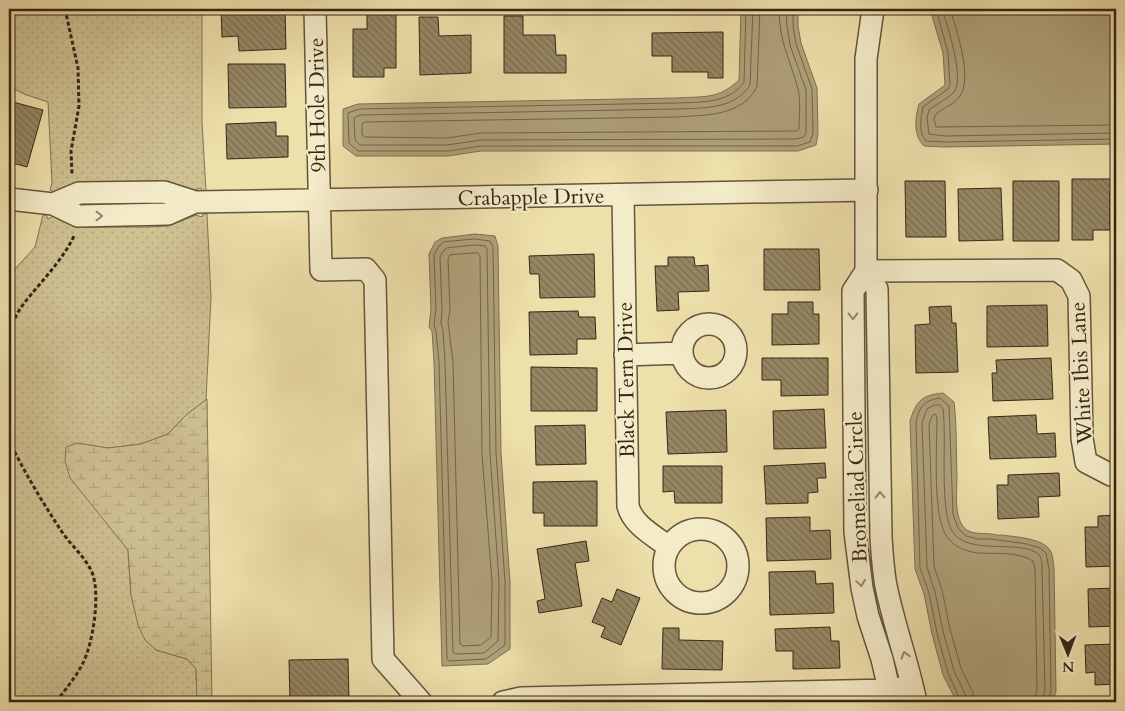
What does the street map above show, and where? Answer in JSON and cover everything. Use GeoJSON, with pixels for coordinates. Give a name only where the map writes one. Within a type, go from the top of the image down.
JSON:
{"type":"FeatureCollection","features":[{"type":"Feature","properties":{"kind":"street","name":"9th Hole Drive"},"geometry":{"type":"LineString","coordinates":[[316,9],[322,270],[366,269],[375,280],[383,659],[421,702]]}},
{"type":"Feature","properties":{"kind":"street","name":"Bromeliad Circle"},"geometry":{"type":"LineString","coordinates":[[873,9],[866,59],[866,272],[853,290],[856,532],[862,588],[891,696]]}},
{"type":"Feature","properties":{"kind":"street","name":"Crabapple Drive"},"geometry":{"type":"LineString","coordinates":[[9,199],[53,204],[79,193],[164,192],[195,202],[867,190]]}},
{"type":"Feature","properties":{"kind":"street","name":"Black Tern Drive"},"geometry":{"type":"LineString","coordinates":[[623,195],[628,506],[636,523],[669,546]]}},
{"type":"Feature","properties":{"kind":"street","name":"White Ibis Lane"},"geometry":{"type":"LineString","coordinates":[[866,272],[1057,270],[1071,280],[1079,296],[1082,438],[1086,462],[1111,475],[1116,475]]}},
{"type":"Feature","properties":{"kind":"street","name":"Bromeliad Circle"},"geometry":{"type":"LineString","coordinates":[[866,272],[877,288],[883,568],[886,588],[914,694]]}},
{"type":"Feature","properties":{"kind":"street"},"geometry":{"type":"LineString","coordinates":[[626,355],[682,353]]}},
{"type":"Feature","properties":{"kind":"street"},"geometry":{"type":"LineString","coordinates":[[503,702],[521,698],[891,696],[914,694]]}},
{"type":"Feature","properties":{"kind":"path"},"geometry":{"type":"LineString","coordinates":[[65,9],[78,68],[79,106],[71,151],[72,179]]}},
{"type":"Feature","properties":{"kind":"path"},"geometry":{"type":"LineString","coordinates":[[9,330],[23,305],[66,251],[77,231]]}},
{"type":"Feature","properties":{"kind":"path"},"geometry":{"type":"LineString","coordinates":[[9,440],[23,469],[62,531],[88,564],[95,585],[96,603],[87,653],[82,665],[56,702]]}},
{"type":"Feature","properties":{"kind":"green space"},"geometry":{"type":"Polygon","coordinates":[[[9,9],[202,9],[202,122],[206,191],[202,191],[201,188],[195,190],[164,181],[79,182],[53,192],[50,190],[52,183],[48,102],[24,94],[9,86],[9,9]]]}},
{"type":"Feature","properties":{"kind":"green space"},"geometry":{"type":"Polygon","coordinates":[[[203,214],[207,214],[211,297],[206,400],[186,415],[168,434],[141,444],[108,448],[89,445],[103,517],[128,550],[131,595],[156,650],[187,659],[196,669],[197,702],[9,702],[9,279],[15,269],[35,247],[43,215],[46,215],[48,219],[53,216],[78,227],[146,227],[168,226],[196,215],[202,217],[203,214]]]}},
{"type":"Feature","properties":{"kind":"green space"},"geometry":{"type":"Polygon","coordinates":[[[207,399],[212,702],[197,702],[196,669],[187,659],[156,650],[145,640],[138,625],[131,595],[128,550],[70,478],[65,461],[66,447],[77,443],[108,448],[141,444],[168,434],[186,415],[207,399]]]}},
{"type":"Feature","properties":{"kind":"water"},"geometry":{"type":"Polygon","coordinates":[[[741,9],[798,9],[801,43],[817,88],[818,133],[816,145],[798,151],[481,151],[448,156],[356,156],[343,146],[343,109],[358,104],[676,98],[702,97],[717,94],[739,80],[741,9]]]}},
{"type":"Feature","properties":{"kind":"water"},"geometry":{"type":"Polygon","coordinates":[[[930,9],[1116,9],[1116,144],[924,146],[918,137],[916,126],[919,104],[945,85],[943,53],[930,9]]]}},
{"type":"Feature","properties":{"kind":"water"},"geometry":{"type":"Polygon","coordinates":[[[475,234],[495,236],[498,246],[501,453],[510,582],[510,649],[488,664],[442,666],[434,362],[432,331],[429,327],[431,309],[429,254],[435,242],[442,238],[475,234]]]}},
{"type":"Feature","properties":{"kind":"water"},"geometry":{"type":"Polygon","coordinates":[[[943,393],[954,402],[956,495],[959,520],[962,525],[975,533],[1002,535],[1036,541],[1048,547],[1052,554],[1054,568],[1056,692],[1052,702],[957,702],[943,675],[924,594],[915,569],[910,421],[915,408],[921,400],[930,395],[943,393]]]}},
{"type":"Feature","properties":{"kind":"building"},"geometry":{"type":"Polygon","coordinates":[[[221,9],[285,9],[286,49],[239,51],[238,36],[222,37],[221,9]]]}},
{"type":"Feature","properties":{"kind":"building"},"geometry":{"type":"Polygon","coordinates":[[[367,13],[396,13],[396,68],[384,68],[384,77],[353,77],[353,29],[367,29],[367,13]]]}},
{"type":"Feature","properties":{"kind":"building"},"geometry":{"type":"Polygon","coordinates":[[[504,16],[523,16],[523,35],[555,35],[556,55],[566,55],[566,73],[504,73],[504,16]]]}},
{"type":"Feature","properties":{"kind":"building"},"geometry":{"type":"Polygon","coordinates":[[[419,17],[438,17],[439,36],[471,35],[471,73],[420,75],[419,17]]]}},
{"type":"Feature","properties":{"kind":"building"},"geometry":{"type":"Polygon","coordinates":[[[723,32],[723,78],[708,78],[708,72],[672,72],[672,56],[652,56],[652,33],[723,32]]]}},
{"type":"Feature","properties":{"kind":"building"},"geometry":{"type":"Polygon","coordinates":[[[228,64],[285,64],[286,107],[229,108],[228,64]]]}},
{"type":"Feature","properties":{"kind":"building"},"geometry":{"type":"Polygon","coordinates":[[[9,101],[43,110],[27,167],[9,162],[9,101]]]}},
{"type":"Feature","properties":{"kind":"building"},"geometry":{"type":"Polygon","coordinates":[[[276,122],[276,136],[288,136],[288,157],[227,159],[226,124],[276,122]]]}},
{"type":"Feature","properties":{"kind":"building"},"geometry":{"type":"Polygon","coordinates":[[[1072,179],[1116,179],[1116,191],[1110,191],[1110,230],[1093,230],[1093,240],[1072,240],[1072,179]]]}},
{"type":"Feature","properties":{"kind":"building"},"geometry":{"type":"Polygon","coordinates":[[[905,181],[945,181],[946,237],[906,237],[905,181]]]}},
{"type":"Feature","properties":{"kind":"building"},"geometry":{"type":"Polygon","coordinates":[[[1013,181],[1059,181],[1059,241],[1013,241],[1013,181]]]}},
{"type":"Feature","properties":{"kind":"building"},"geometry":{"type":"Polygon","coordinates":[[[1001,188],[1003,240],[959,241],[958,189],[1001,188]]]}},
{"type":"Feature","properties":{"kind":"building"},"geometry":{"type":"Polygon","coordinates":[[[764,249],[819,249],[820,290],[764,290],[764,249]]]}},
{"type":"Feature","properties":{"kind":"building"},"geometry":{"type":"Polygon","coordinates":[[[594,254],[595,297],[540,298],[539,274],[530,274],[529,256],[594,254]]]}},
{"type":"Feature","properties":{"kind":"building"},"geometry":{"type":"Polygon","coordinates":[[[668,257],[694,257],[695,266],[708,265],[709,291],[678,292],[679,310],[657,311],[655,266],[668,266],[668,257]]]}},
{"type":"Feature","properties":{"kind":"building"},"geometry":{"type":"Polygon","coordinates":[[[788,302],[813,302],[813,314],[819,314],[819,344],[772,345],[772,314],[788,314],[788,302]]]}},
{"type":"Feature","properties":{"kind":"building"},"geometry":{"type":"Polygon","coordinates":[[[1047,305],[1048,346],[987,347],[987,306],[1047,305]]]}},
{"type":"Feature","properties":{"kind":"building"},"geometry":{"type":"Polygon","coordinates":[[[951,306],[952,323],[956,323],[958,372],[916,373],[915,325],[930,324],[929,307],[951,306]]]}},
{"type":"Feature","properties":{"kind":"building"},"geometry":{"type":"Polygon","coordinates":[[[578,311],[579,317],[595,317],[596,339],[577,339],[577,354],[530,355],[529,312],[578,311]]]}},
{"type":"Feature","properties":{"kind":"building"},"geometry":{"type":"Polygon","coordinates":[[[1116,315],[1116,339],[1114,339],[1113,316],[1116,315]]]}},
{"type":"Feature","properties":{"kind":"building"},"geometry":{"type":"Polygon","coordinates":[[[762,358],[828,358],[828,395],[781,396],[781,380],[762,380],[762,358]]]}},
{"type":"Feature","properties":{"kind":"building"},"geometry":{"type":"Polygon","coordinates":[[[1051,358],[1053,399],[993,401],[992,373],[997,373],[996,360],[1051,358]]]}},
{"type":"Feature","properties":{"kind":"building"},"geometry":{"type":"Polygon","coordinates":[[[531,367],[597,368],[597,411],[531,411],[531,367]]]}},
{"type":"Feature","properties":{"kind":"building"},"geometry":{"type":"Polygon","coordinates":[[[824,409],[826,448],[774,449],[773,411],[824,409]]]}},
{"type":"Feature","properties":{"kind":"building"},"geometry":{"type":"Polygon","coordinates":[[[726,410],[727,452],[668,454],[666,412],[726,410]]]}},
{"type":"Feature","properties":{"kind":"building"},"geometry":{"type":"Polygon","coordinates":[[[1036,415],[1037,434],[1055,433],[1056,457],[990,459],[988,417],[1036,415]]]}},
{"type":"Feature","properties":{"kind":"building"},"geometry":{"type":"Polygon","coordinates":[[[585,425],[586,464],[536,465],[535,426],[585,425]]]}},
{"type":"Feature","properties":{"kind":"building"},"geometry":{"type":"Polygon","coordinates":[[[825,463],[826,478],[817,478],[818,492],[808,493],[808,503],[766,504],[764,466],[825,463]]]}},
{"type":"Feature","properties":{"kind":"building"},"geometry":{"type":"Polygon","coordinates":[[[663,466],[722,466],[722,503],[675,503],[674,491],[663,492],[663,466]]]}},
{"type":"Feature","properties":{"kind":"building"},"geometry":{"type":"Polygon","coordinates":[[[1059,473],[1060,496],[1038,497],[1039,517],[998,519],[997,485],[1008,485],[1008,475],[1059,473]]]}},
{"type":"Feature","properties":{"kind":"building"},"geometry":{"type":"Polygon","coordinates":[[[597,481],[597,526],[544,526],[544,513],[533,513],[533,482],[597,481]]]}},
{"type":"Feature","properties":{"kind":"building"},"geometry":{"type":"Polygon","coordinates":[[[1116,515],[1116,566],[1086,567],[1085,527],[1098,527],[1098,516],[1116,515]]]}},
{"type":"Feature","properties":{"kind":"building"},"geometry":{"type":"Polygon","coordinates":[[[810,517],[810,531],[830,530],[831,559],[767,561],[766,518],[810,517]]]}},
{"type":"Feature","properties":{"kind":"building"},"geometry":{"type":"Polygon","coordinates":[[[586,541],[589,561],[575,563],[582,606],[539,613],[537,601],[545,599],[537,549],[586,541]]]}},
{"type":"Feature","properties":{"kind":"building"},"geometry":{"type":"Polygon","coordinates":[[[815,571],[816,584],[833,583],[834,613],[770,615],[769,572],[815,571]]]}},
{"type":"Feature","properties":{"kind":"building"},"geometry":{"type":"Polygon","coordinates":[[[1116,588],[1116,626],[1089,627],[1088,589],[1116,588]]]}},
{"type":"Feature","properties":{"kind":"building"},"geometry":{"type":"Polygon","coordinates":[[[617,589],[640,598],[621,645],[601,637],[605,627],[592,622],[602,598],[612,602],[617,589]]]}},
{"type":"Feature","properties":{"kind":"building"},"geometry":{"type":"Polygon","coordinates":[[[830,627],[831,641],[839,641],[840,668],[793,669],[793,651],[776,651],[775,629],[830,627]]]}},
{"type":"Feature","properties":{"kind":"building"},"geometry":{"type":"Polygon","coordinates":[[[663,628],[679,628],[679,640],[723,641],[722,670],[662,669],[663,628]]]}},
{"type":"Feature","properties":{"kind":"building"},"geometry":{"type":"Polygon","coordinates":[[[1116,644],[1116,684],[1095,685],[1095,672],[1086,673],[1085,645],[1116,644]]]}},
{"type":"Feature","properties":{"kind":"building"},"geometry":{"type":"Polygon","coordinates":[[[348,659],[349,700],[362,700],[362,702],[290,702],[289,660],[348,659]]]}}]}
